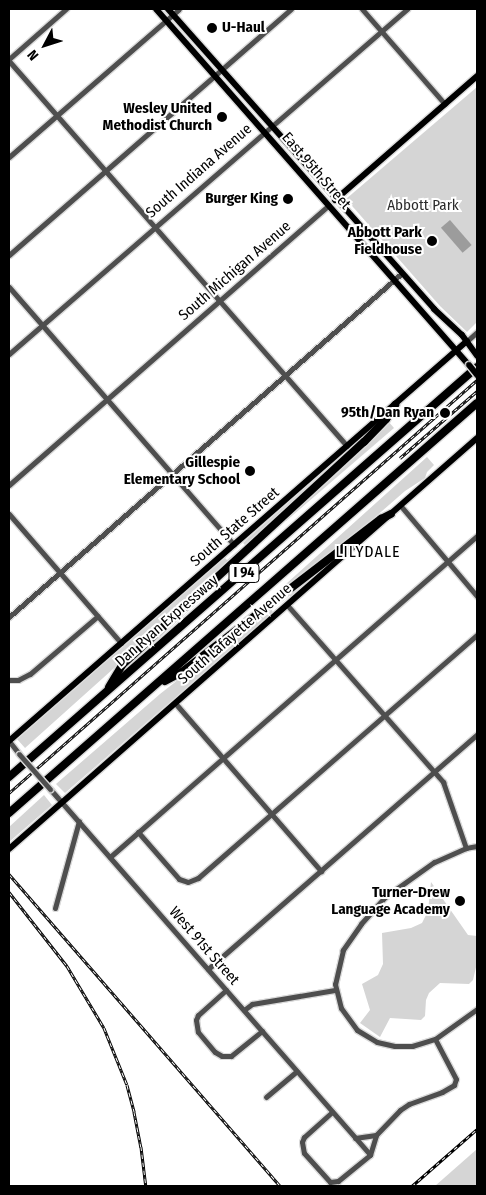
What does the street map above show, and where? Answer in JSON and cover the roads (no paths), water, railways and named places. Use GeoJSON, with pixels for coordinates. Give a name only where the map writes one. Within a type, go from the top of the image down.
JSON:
{"type":"FeatureCollection","features":[{"type":"Feature","properties":{"kind":"highway","name":"Dan Ryan Expressway"},"geometry":{"type":"LineString","coordinates":[[9,777],[477,367]]}},
{"type":"Feature","properties":{"kind":"highway","name":"I 94"},"geometry":{"type":"LineString","coordinates":[[9,813],[477,403]]}},
{"type":"Feature","properties":{"kind":"highway"},"geometry":{"type":"LineString","coordinates":[[104,694],[122,665],[364,442],[386,418],[395,404]]}},
{"type":"Feature","properties":{"kind":"highway"},"geometry":{"type":"LineString","coordinates":[[154,687],[182,672],[381,519],[391,514]]}},
{"type":"Feature","properties":{"kind":"main road","name":"East 95th Street"},"geometry":{"type":"LineString","coordinates":[[156,9],[395,279],[477,375]]}},
{"type":"Feature","properties":{"kind":"main road","name":"East 95th Street"},"geometry":{"type":"LineString","coordinates":[[170,12],[434,309],[466,341],[477,356]]}},
{"type":"Feature","properties":{"kind":"main road","name":"South Michigan Avenue"},"geometry":{"type":"LineString","coordinates":[[329,205],[477,76]]}},
{"type":"Feature","properties":{"kind":"main road","name":"South State Street"},"geometry":{"type":"LineString","coordinates":[[9,741],[466,341]]}},
{"type":"Feature","properties":{"kind":"main road","name":"South Lafayette Avenue"},"geometry":{"type":"LineString","coordinates":[[9,849],[61,801],[288,606],[477,438]]}},
{"type":"Feature","properties":{"kind":"street"},"geometry":{"type":"LineString","coordinates":[[66,9],[9,60],[347,446]]}},
{"type":"Feature","properties":{"kind":"street"},"geometry":{"type":"LineString","coordinates":[[9,157],[166,20],[170,12],[179,9]]}},
{"type":"Feature","properties":{"kind":"street"},"geometry":{"type":"LineString","coordinates":[[9,255],[291,9]]}},
{"type":"Feature","properties":{"kind":"street"},"geometry":{"type":"LineString","coordinates":[[362,9],[445,104]]}},
{"type":"Feature","properties":{"kind":"street","name":"South Indiana Avenue"},"geometry":{"type":"LineString","coordinates":[[9,354],[408,9]]}},
{"type":"Feature","properties":{"kind":"street","name":"South Michigan Avenue"},"geometry":{"type":"LineString","coordinates":[[9,485],[329,205]]}},
{"type":"Feature","properties":{"kind":"street"},"geometry":{"type":"LineString","coordinates":[[9,616],[402,273]]}},
{"type":"Feature","properties":{"kind":"street"},"geometry":{"type":"LineString","coordinates":[[9,287],[234,544]]}},
{"type":"Feature","properties":{"kind":"street","name":"South State Street"},"geometry":{"type":"LineString","coordinates":[[466,341],[477,332]]}},
{"type":"Feature","properties":{"kind":"street"},"geometry":{"type":"LineString","coordinates":[[400,505],[477,596]]}},
{"type":"Feature","properties":{"kind":"street"},"geometry":{"type":"LineString","coordinates":[[9,514],[121,643]]}},
{"type":"Feature","properties":{"kind":"street"},"geometry":{"type":"LineString","coordinates":[[110,857],[477,536]]}},
{"type":"Feature","properties":{"kind":"street"},"geometry":{"type":"LineString","coordinates":[[288,606],[442,782],[466,848]]}},
{"type":"Feature","properties":{"kind":"street"},"geometry":{"type":"LineString","coordinates":[[9,680],[18,680],[30,674],[98,616]]}},
{"type":"Feature","properties":{"kind":"street"},"geometry":{"type":"LineString","coordinates":[[138,832],[175,876],[188,882],[198,878],[477,635]]}},
{"type":"Feature","properties":{"kind":"street"},"geometry":{"type":"LineString","coordinates":[[175,703],[321,871]]}},
{"type":"Feature","properties":{"kind":"street"},"geometry":{"type":"LineString","coordinates":[[208,969],[477,734]]}},
{"type":"Feature","properties":{"kind":"street","name":"West 91st Street"},"geometry":{"type":"LineString","coordinates":[[9,741],[370,1155]]}},
{"type":"Feature","properties":{"kind":"street"},"geometry":{"type":"LineString","coordinates":[[55,908],[79,821]]}},
{"type":"Feature","properties":{"kind":"street"},"geometry":{"type":"LineString","coordinates":[[477,846],[466,848],[431,864],[400,885],[372,911],[343,950],[337,969],[335,990],[341,1008],[353,1025],[377,1042],[402,1046],[435,1039],[477,1009]]}},
{"type":"Feature","properties":{"kind":"street"},"geometry":{"type":"LineString","coordinates":[[226,990],[198,1015],[196,1020],[198,1032],[222,1056],[236,1054],[262,1031]]}},
{"type":"Feature","properties":{"kind":"street"},"geometry":{"type":"LineString","coordinates":[[244,1010],[252,1004],[335,990]]}},
{"type":"Feature","properties":{"kind":"street"},"geometry":{"type":"LineString","coordinates":[[332,1112],[304,1137],[304,1153],[330,1182],[340,1180],[370,1155],[376,1135],[409,1104],[442,1092],[454,1085],[456,1078],[435,1039]]}},
{"type":"Feature","properties":{"kind":"street"},"geometry":{"type":"LineString","coordinates":[[266,1097],[297,1071]]}},
{"type":"Feature","properties":{"kind":"street"},"geometry":{"type":"LineString","coordinates":[[356,1138],[376,1135]]}},
{"type":"Feature","properties":{"kind":"railway"},"geometry":{"type":"LineString","coordinates":[[9,793],[477,380]]}},
{"type":"Feature","properties":{"kind":"railway"},"geometry":{"type":"LineString","coordinates":[[400,458],[477,391]]}},
{"type":"Feature","properties":{"kind":"railway"},"geometry":{"type":"LineString","coordinates":[[9,874],[280,1186]]}},
{"type":"Feature","properties":{"kind":"railway"},"geometry":{"type":"LineString","coordinates":[[9,892],[67,966],[104,1028],[127,1085],[141,1147],[146,1186]]}},
{"type":"Feature","properties":{"kind":"railway"},"geometry":{"type":"LineString","coordinates":[[412,1186],[477,1129]]}},
{"type":"Feature","properties":{"kind":"place","name":"U-Haul"},"geometry":{"type":"Point","coordinates":[212,28]}},
{"type":"Feature","properties":{"kind":"place","name":"Wesley United Methodist Church"},"geometry":{"type":"Point","coordinates":[222,117]}},
{"type":"Feature","properties":{"kind":"place","name":"Burger King"},"geometry":{"type":"Point","coordinates":[288,199]}},
{"type":"Feature","properties":{"kind":"place","name":"Abbott Park Fieldhouse"},"geometry":{"type":"Point","coordinates":[432,241]}},
{"type":"Feature","properties":{"kind":"place","name":"95th/Dan Ryan"},"geometry":{"type":"Point","coordinates":[445,413]}},
{"type":"Feature","properties":{"kind":"place","name":"Gillespie Elementary School"},"geometry":{"type":"Point","coordinates":[250,471]}},
{"type":"Feature","properties":{"kind":"place","name":"Turner-Drew Language Academy"},"geometry":{"type":"Point","coordinates":[460,901]}},
{"type":"Feature","properties":{"kind":"district","name":"LILYDALE"},"geometry":{"type":"Point","coordinates":[368,552]}},
{"type":"Feature","properties":{"kind":"park label","name":"Abbott Park"},"geometry":{"type":"Point","coordinates":[423,206]}}]}
